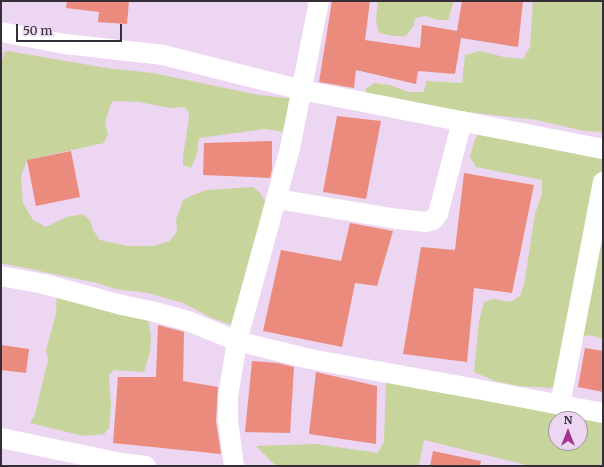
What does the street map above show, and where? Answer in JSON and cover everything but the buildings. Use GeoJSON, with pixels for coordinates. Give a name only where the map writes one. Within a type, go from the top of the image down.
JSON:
{"type":"FeatureCollection","features":[{"type":"Feature","properties":{"kind":"street"},"geometry":{"type":"LineString","coordinates":[[234,466],[228,421],[228,397],[237,341],[277,199],[302,90],[319,1]]}},
{"type":"Feature","properties":{"kind":"street"},"geometry":{"type":"LineString","coordinates":[[1,32],[65,44],[162,56],[302,90],[603,149]]}},
{"type":"Feature","properties":{"kind":"street"},"geometry":{"type":"LineString","coordinates":[[277,199],[398,219],[425,222],[433,220],[438,214],[462,121]]}},
{"type":"Feature","properties":{"kind":"street"},"geometry":{"type":"LineString","coordinates":[[560,405],[603,182]]}},
{"type":"Feature","properties":{"kind":"street"},"geometry":{"type":"LineString","coordinates":[[1,276],[44,284],[188,321],[237,341],[310,359],[603,413]]}},
{"type":"Feature","properties":{"kind":"street"},"geometry":{"type":"LineString","coordinates":[[1,438],[121,463],[146,466]]}},
{"type":"Feature","properties":{"kind":"green space"},"geometry":{"type":"Polygon","coordinates":[[[378,1],[454,1],[448,20],[437,20],[426,16],[415,18],[414,25],[406,36],[394,36],[379,33],[376,20],[378,1]]]}},
{"type":"Feature","properties":{"kind":"green space"},"geometry":{"type":"Polygon","coordinates":[[[533,1],[603,1],[603,132],[584,131],[536,120],[450,110],[366,97],[366,89],[374,83],[390,85],[409,92],[424,92],[426,81],[462,83],[465,55],[480,51],[504,57],[523,59],[530,47],[533,1]]]}},
{"type":"Feature","properties":{"kind":"green space"},"geometry":{"type":"Polygon","coordinates":[[[8,51],[106,68],[153,73],[259,95],[295,99],[285,132],[265,129],[199,138],[197,154],[191,168],[183,165],[189,113],[185,107],[171,108],[139,102],[113,101],[105,123],[108,134],[104,143],[27,160],[21,176],[23,203],[33,220],[46,227],[67,217],[83,214],[90,220],[93,230],[100,240],[127,246],[154,246],[170,241],[177,231],[176,220],[183,200],[193,195],[206,190],[253,187],[261,194],[266,203],[232,325],[212,318],[183,303],[148,293],[115,289],[97,283],[1,263],[1,67],[4,52],[8,51]]]}},
{"type":"Feature","properties":{"kind":"green space"},"geometry":{"type":"Polygon","coordinates":[[[481,131],[603,157],[603,339],[590,335],[576,339],[572,379],[549,388],[519,386],[495,381],[474,372],[479,321],[484,302],[493,299],[510,302],[520,296],[524,285],[535,214],[542,194],[542,180],[476,167],[470,157],[475,139],[481,131]]]}},
{"type":"Feature","properties":{"kind":"green space"},"geometry":{"type":"Polygon","coordinates":[[[57,291],[148,318],[151,338],[150,352],[144,372],[114,370],[109,375],[111,406],[109,428],[104,434],[84,436],[30,423],[35,414],[48,360],[46,350],[56,314],[57,291]]]}},
{"type":"Feature","properties":{"kind":"green space"},"geometry":{"type":"Polygon","coordinates":[[[386,377],[566,411],[548,411],[548,451],[588,451],[588,415],[603,418],[603,466],[530,466],[424,440],[419,466],[276,466],[256,446],[316,444],[378,453],[384,442],[386,377]]]}}]}
